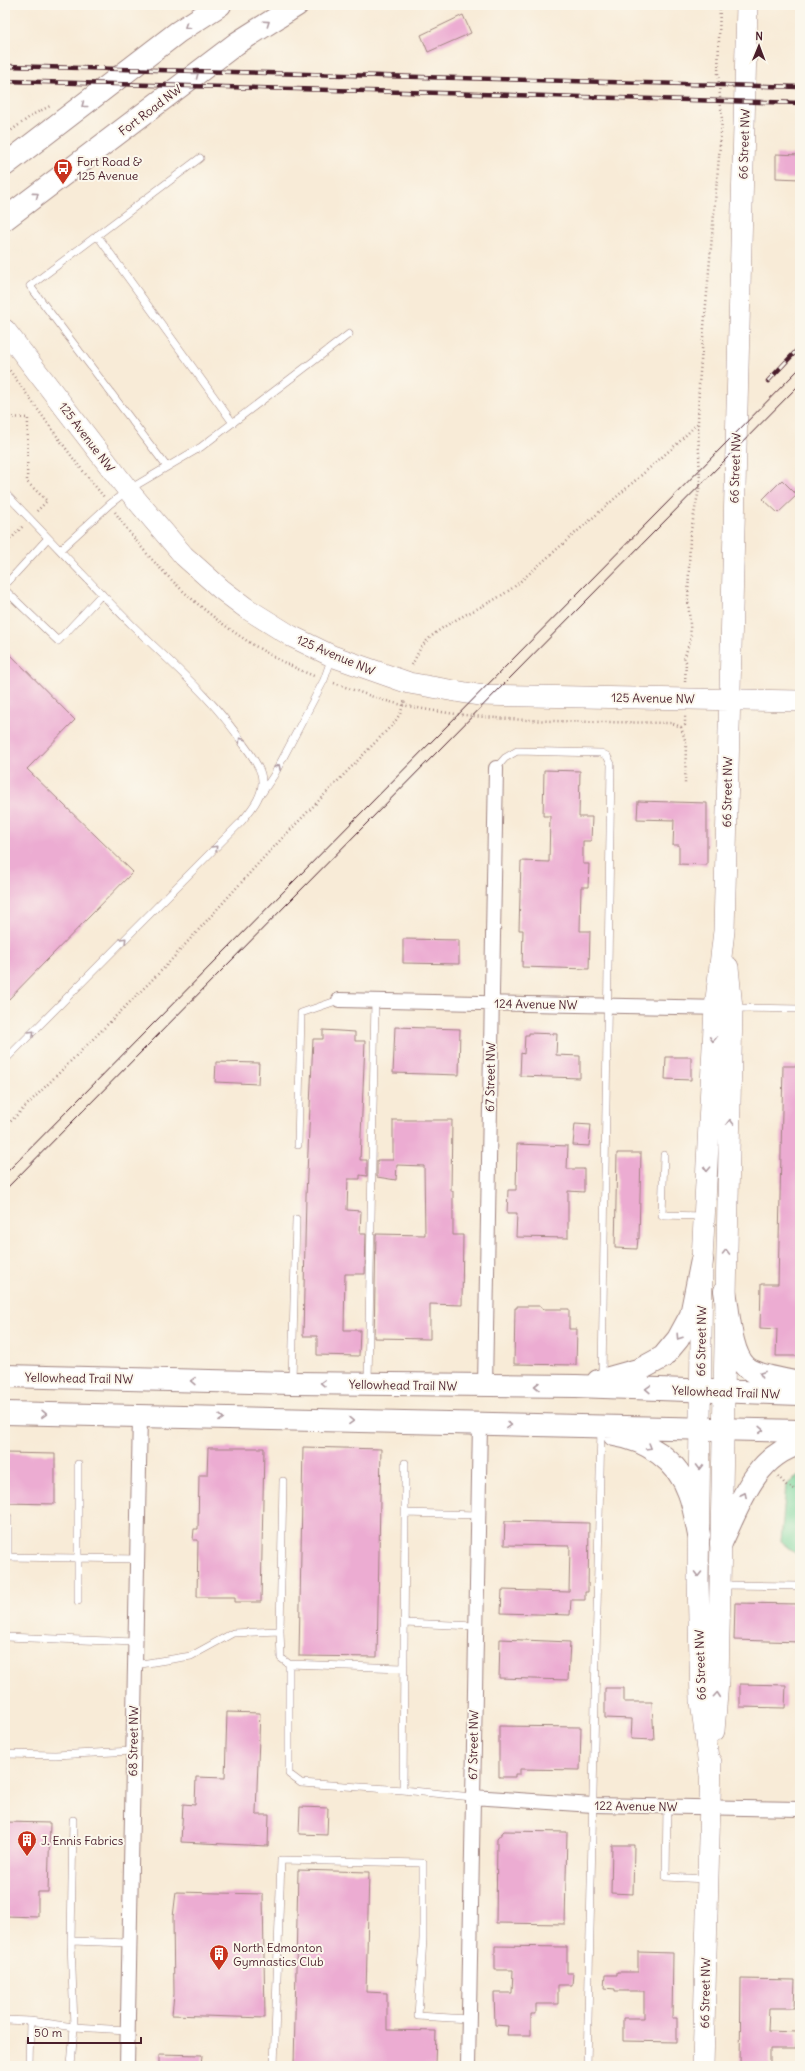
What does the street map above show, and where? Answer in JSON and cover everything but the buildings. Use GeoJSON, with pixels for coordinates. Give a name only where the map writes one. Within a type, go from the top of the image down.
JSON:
{"type":"FeatureCollection","features":[{"type":"Feature","properties":{"kind":"main road"},"geometry":{"type":"LineString","coordinates":[[5,165],[178,32],[220,5]]}},
{"type":"Feature","properties":{"kind":"main road","name":"Fort Road NW"},"geometry":{"type":"LineString","coordinates":[[5,219],[238,43],[297,5]]}},
{"type":"Feature","properties":{"kind":"main road","name":"66 Street NW"},"geometry":{"type":"LineString","coordinates":[[703,2066],[710,1775],[718,1681],[721,1543],[722,1428],[726,1291],[724,931],[747,5]]}},
{"type":"Feature","properties":{"kind":"main road","name":"125 Avenue NW"},"geometry":{"type":"LineString","coordinates":[[5,330],[128,490],[184,556],[221,589],[271,624],[332,656],[409,683],[478,695],[800,701]]}},
{"type":"Feature","properties":{"kind":"main road","name":"66 Street NW"},"geometry":{"type":"LineString","coordinates":[[710,1775],[701,1702],[698,1580],[702,1260],[724,1008]]}},
{"type":"Feature","properties":{"kind":"main road"},"geometry":{"type":"LineString","coordinates":[[602,1384],[641,1369],[663,1357],[678,1339],[691,1315],[702,1260]]}},
{"type":"Feature","properties":{"kind":"main road"},"geometry":{"type":"LineString","coordinates":[[726,1291],[736,1352],[747,1368],[771,1377],[800,1383]]}},
{"type":"Feature","properties":{"kind":"main road","name":"Yellowhead Trail NW"},"geometry":{"type":"LineString","coordinates":[[5,1376],[485,1386],[576,1386],[602,1384],[701,1392],[800,1394]]}},
{"type":"Feature","properties":{"kind":"main road"},"geometry":{"type":"LineString","coordinates":[[5,1414],[480,1424],[572,1427],[601,1430],[722,1428],[800,1431]]}},
{"type":"Feature","properties":{"kind":"main road"},"geometry":{"type":"LineString","coordinates":[[601,1430],[636,1440],[653,1449],[675,1467],[689,1492],[699,1535]]}},
{"type":"Feature","properties":{"kind":"main road"},"geometry":{"type":"LineString","coordinates":[[721,1543],[749,1484],[766,1463],[779,1453],[800,1444]]}},
{"type":"Feature","properties":{"kind":"street","name":"67 Street NW"},"geometry":{"type":"LineString","coordinates":[[485,1386],[496,768]]}},
{"type":"Feature","properties":{"kind":"street","name":"124 Avenue NW"},"geometry":{"type":"LineString","coordinates":[[339,1000],[724,1008]]}},
{"type":"Feature","properties":{"kind":"street","name":"68 Street NW"},"geometry":{"type":"LineString","coordinates":[[126,2066],[140,1416]]}},
{"type":"Feature","properties":{"kind":"street","name":"67 Street NW"},"geometry":{"type":"LineString","coordinates":[[468,2066],[480,1424]]}},
{"type":"Feature","properties":{"kind":"street","name":"122 Avenue NW"},"geometry":{"type":"LineString","coordinates":[[472,1797],[593,1805],[800,1809]]}},
{"type":"Feature","properties":{"kind":"lane"},"geometry":{"type":"LineString","coordinates":[[166,467],[30,286],[200,158]]}},
{"type":"Feature","properties":{"kind":"lane"},"geometry":{"type":"LineString","coordinates":[[97,235],[233,423]]}},
{"type":"Feature","properties":{"kind":"lane"},"geometry":{"type":"LineString","coordinates":[[60,550],[110,504],[128,490],[201,447],[349,334]]}},
{"type":"Feature","properties":{"kind":"lane"},"geometry":{"type":"LineString","coordinates":[[5,493],[102,594],[210,700],[234,729],[252,756],[261,774],[262,788],[257,800]]}},
{"type":"Feature","properties":{"kind":"lane"},"geometry":{"type":"LineString","coordinates":[[5,585],[48,538]]}},
{"type":"Feature","properties":{"kind":"lane"},"geometry":{"type":"LineString","coordinates":[[5,590],[58,641],[102,594]]}},
{"type":"Feature","properties":{"kind":"lane"},"geometry":{"type":"LineString","coordinates":[[5,1060],[241,822],[274,775],[324,680],[332,656]]}},
{"type":"Feature","properties":{"kind":"lane"},"geometry":{"type":"LineString","coordinates":[[496,768],[504,758],[517,751],[601,753],[607,756],[611,764],[602,1384]]}},
{"type":"Feature","properties":{"kind":"lane"},"geometry":{"type":"LineString","coordinates":[[298,1145],[301,1013],[339,1000]]}},
{"type":"Feature","properties":{"kind":"lane"},"geometry":{"type":"LineString","coordinates":[[368,1384],[375,1000]]}},
{"type":"Feature","properties":{"kind":"lane"},"geometry":{"type":"LineString","coordinates":[[724,1008],[800,1009]]}},
{"type":"Feature","properties":{"kind":"lane"},"geometry":{"type":"LineString","coordinates":[[664,1155],[662,1215],[705,1216]]}},
{"type":"Feature","properties":{"kind":"lane"},"geometry":{"type":"LineString","coordinates":[[292,1383],[296,1219]]}},
{"type":"Feature","properties":{"kind":"lane"},"geometry":{"type":"LineString","coordinates":[[587,2066],[601,1430]]}},
{"type":"Feature","properties":{"kind":"lane"},"geometry":{"type":"LineString","coordinates":[[403,1790],[405,1463]]}},
{"type":"Feature","properties":{"kind":"lane"},"geometry":{"type":"LineString","coordinates":[[78,1464],[78,1601]]}},
{"type":"Feature","properties":{"kind":"lane"},"geometry":{"type":"LineString","coordinates":[[283,1481],[280,1631],[281,1658],[289,1664],[403,1668]]}},
{"type":"Feature","properties":{"kind":"lane"},"geometry":{"type":"LineString","coordinates":[[405,1513],[478,1515]]}},
{"type":"Feature","properties":{"kind":"lane"},"geometry":{"type":"LineString","coordinates":[[8,1517],[6,1557],[137,1559]]}},
{"type":"Feature","properties":{"kind":"lane"},"geometry":{"type":"LineString","coordinates":[[720,1585],[800,1586]]}},
{"type":"Feature","properties":{"kind":"lane"},"geometry":{"type":"LineString","coordinates":[[404,1623],[476,1626]]}},
{"type":"Feature","properties":{"kind":"lane"},"geometry":{"type":"LineString","coordinates":[[135,1665],[192,1656],[233,1633],[280,1631]]}},
{"type":"Feature","properties":{"kind":"lane"},"geometry":{"type":"LineString","coordinates":[[5,1637],[135,1642]]}},
{"type":"Feature","properties":{"kind":"lane"},"geometry":{"type":"LineString","coordinates":[[289,1664],[289,1774],[300,1783],[403,1790],[472,1797]]}},
{"type":"Feature","properties":{"kind":"lane"},"geometry":{"type":"LineString","coordinates":[[5,1754],[55,1755],[133,1751]]}},
{"type":"Feature","properties":{"kind":"lane"},"geometry":{"type":"LineString","coordinates":[[667,1806],[666,1876],[708,1879]]}},
{"type":"Feature","properties":{"kind":"lane"},"geometry":{"type":"LineString","coordinates":[[71,2066],[74,2027],[70,1941],[73,1820]]}},
{"type":"Feature","properties":{"kind":"lane"},"geometry":{"type":"LineString","coordinates":[[274,2066],[281,1860],[423,1863],[423,1939],[418,2016],[468,2019]]}},
{"type":"Feature","properties":{"kind":"lane"},"geometry":{"type":"LineString","coordinates":[[70,1941],[129,1943]]}},
{"type":"Feature","properties":{"kind":"lane"},"geometry":{"type":"LineString","coordinates":[[5,2020],[30,2021],[74,2027],[127,2030]]}},
{"type":"Feature","properties":{"kind":"lane"},"geometry":{"type":"LineString","coordinates":[[29,2066],[30,2021]]}},
{"type":"Feature","properties":{"kind":"path"},"geometry":{"type":"LineString","coordinates":[[686,662],[684,659],[691,637],[688,599],[690,535],[700,484],[698,423],[699,384],[721,126],[718,74],[720,5]]}},
{"type":"Feature","properties":{"kind":"path"},"geometry":{"type":"LineString","coordinates":[[5,364],[75,461],[96,486]]}},
{"type":"Feature","properties":{"kind":"path"},"geometry":{"type":"LineString","coordinates":[[5,417],[28,418],[27,482],[47,501],[5,546]]}},
{"type":"Feature","properties":{"kind":"path"},"geometry":{"type":"LineString","coordinates":[[411,671],[421,648],[428,639],[440,629],[487,605],[510,590],[678,443],[698,423]]}},
{"type":"Feature","properties":{"kind":"path"},"geometry":{"type":"LineString","coordinates":[[122,522],[164,572],[213,615],[252,644],[305,673]]}},
{"type":"Feature","properties":{"kind":"path"},"geometry":{"type":"LineString","coordinates":[[5,1127],[165,967],[266,855],[394,723],[400,714],[406,694]]}},
{"type":"Feature","properties":{"kind":"path"},"geometry":{"type":"LineString","coordinates":[[681,727],[686,743],[685,784]]}},
{"type":"Feature","properties":{"kind":"path"},"geometry":{"type":"LineString","coordinates":[[766,1463],[786,1485],[800,1492]]}},
{"type":"Feature","properties":{"kind":"green space"},"geometry":{"type":"Polygon","coordinates":[[[800,1475],[800,1557],[781,1542],[786,1485],[800,1475]]]}},
{"type":"Feature","properties":{"kind":"tram line"},"geometry":{"type":"LineString","coordinates":[[5,1174],[800,368]]}},
{"type":"Feature","properties":{"kind":"tram line"},"geometry":{"type":"LineString","coordinates":[[5,1190],[800,384]]}},
{"type":"Feature","properties":{"kind":"railway"},"geometry":{"type":"LineString","coordinates":[[5,66],[800,87]]}},
{"type":"Feature","properties":{"kind":"railway"},"geometry":{"type":"LineString","coordinates":[[5,81],[800,103]]}},
{"type":"Feature","properties":{"kind":"railway"},"geometry":{"type":"LineString","coordinates":[[768,381],[800,347]]}},
{"type":"Feature","properties":{"kind":"place","name":"Fort Road & 125 Avenue"},"geometry":{"type":"Point","coordinates":[63,185]}},
{"type":"Feature","properties":{"kind":"place","name":"J. Ennis Fabrics"},"geometry":{"type":"Point","coordinates":[27,1857]}},
{"type":"Feature","properties":{"kind":"place","name":"North Edmonton Gymnastics Club"},"geometry":{"type":"Point","coordinates":[219,1971]}}]}
